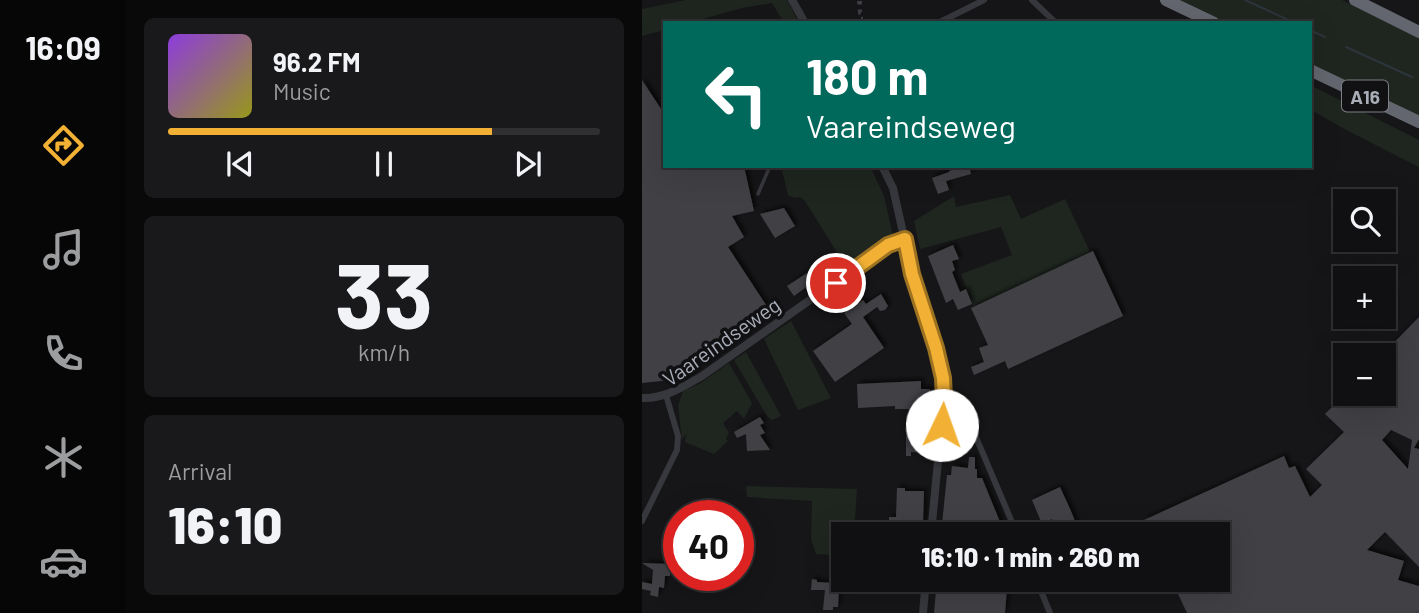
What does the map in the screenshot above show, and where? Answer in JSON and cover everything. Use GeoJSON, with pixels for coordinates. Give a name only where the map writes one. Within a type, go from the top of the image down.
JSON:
{"type":"FeatureCollection","features":[{"type":"Feature","properties":{"kind":"highway"},"geometry":{"type":"LineString","coordinates":[[1166,0],[1210,21]]}},
{"type":"Feature","properties":{"kind":"highway"},"geometry":{"type":"LineString","coordinates":[[1355,0],[1419,32]]}},
{"type":"Feature","properties":{"kind":"highway","name":"A16"},"geometry":{"type":"LineString","coordinates":[[1312,71],[1419,122]]}},
{"type":"Feature","properties":{"kind":"street"},"geometry":{"type":"LineString","coordinates":[[792,0],[804,21]]}},
{"type":"Feature","properties":{"kind":"street"},"geometry":{"type":"LineString","coordinates":[[942,21],[984,0]]}},
{"type":"Feature","properties":{"kind":"street"},"geometry":{"type":"LineString","coordinates":[[1032,0],[1054,21]]}},
{"type":"Feature","properties":{"kind":"street"},"geometry":{"type":"LineString","coordinates":[[883,168],[893,188],[912,274],[943,378],[944,398],[932,522]]}},
{"type":"Feature","properties":{"kind":"street","name":"Vaareindseweg"},"geometry":{"type":"LineString","coordinates":[[642,521],[678,450],[678,436],[666,395],[702,376],[888,245],[905,239]]}},
{"type":"Feature","properties":{"kind":"street"},"geometry":{"type":"LineString","coordinates":[[642,398],[666,395]]}},
{"type":"Feature","properties":{"kind":"street"},"geometry":{"type":"LineString","coordinates":[[944,398],[958,400],[962,404],[1012,522]]}},
{"type":"Feature","properties":{"kind":"street"},"geometry":{"type":"LineString","coordinates":[[923,613],[925,592]]}},
{"type":"Feature","properties":{"kind":"street"},"geometry":{"type":"LineString","coordinates":[[1041,592],[1050,613]]}},
{"type":"Feature","properties":{"kind":"lane"},"geometry":{"type":"LineString","coordinates":[[758,194],[769,168]]}},
{"type":"Feature","properties":{"kind":"path"},"geometry":{"type":"LineString","coordinates":[[860,1],[860,8]]}},
{"type":"Feature","properties":{"kind":"path"},"geometry":{"type":"LineString","coordinates":[[860,1],[862,21]]}},
{"type":"Feature","properties":{"kind":"shaded area"},"geometry":{"type":"Polygon","coordinates":[[[686,0],[787,0],[798,21],[783,21],[772,3],[696,21],[663,21],[663,31],[642,36],[642,9],[686,0]]]}},
{"type":"Feature","properties":{"kind":"shaded area"},"geometry":{"type":"Polygon","coordinates":[[[1177,0],[1342,0],[1419,38],[1419,117],[1312,64],[1312,21],[1222,21],[1177,0]]]}},
{"type":"Feature","properties":{"kind":"shaded area"},"geometry":{"type":"Polygon","coordinates":[[[1312,86],[1419,140],[1419,167],[1312,111],[1312,86]]]}},
{"type":"Feature","properties":{"kind":"shaded area"},"geometry":{"type":"Polygon","coordinates":[[[781,168],[871,168],[884,196],[893,235],[846,267],[805,201],[800,197],[788,195],[781,168]]]}},
{"type":"Feature","properties":{"kind":"shaded area"},"geometry":{"type":"Polygon","coordinates":[[[1010,195],[1021,219],[1065,199],[1092,256],[973,306],[961,274],[1012,255],[1001,227],[920,249],[914,221],[954,196],[956,207],[1010,195]]]}},
{"type":"Feature","properties":{"kind":"shaded area"},"geometry":{"type":"Polygon","coordinates":[[[791,321],[831,398],[798,410],[764,339],[791,321]]]}},
{"type":"Feature","properties":{"kind":"shaded area"},"geometry":{"type":"Polygon","coordinates":[[[746,352],[781,416],[772,420],[767,416],[734,360],[746,352]]]}},
{"type":"Feature","properties":{"kind":"shaded area"},"geometry":{"type":"Polygon","coordinates":[[[729,363],[752,403],[744,419],[737,411],[723,423],[729,433],[726,439],[728,441],[714,454],[685,442],[686,434],[682,440],[678,406],[683,391],[699,384],[729,363]]]}},
{"type":"Feature","properties":{"kind":"shaded area"},"geometry":{"type":"Polygon","coordinates":[[[746,486],[857,489],[855,522],[831,522],[831,555],[816,554],[811,539],[812,501],[747,497],[746,486]]]}},
{"type":"Feature","properties":{"kind":"building"},"geometry":{"type":"Polygon","coordinates":[[[642,80],[663,112],[663,168],[744,168],[754,211],[732,216],[744,237],[728,247],[772,314],[671,380],[642,383],[642,80]]]}},
{"type":"Feature","properties":{"kind":"building"},"geometry":{"type":"Polygon","coordinates":[[[970,168],[971,174],[946,181],[949,190],[938,194],[932,178],[949,171],[970,168]]]}},
{"type":"Feature","properties":{"kind":"building"},"geometry":{"type":"Polygon","coordinates":[[[784,208],[795,226],[775,238],[760,214],[784,208]]]}},
{"type":"Feature","properties":{"kind":"building"},"geometry":{"type":"Polygon","coordinates":[[[953,245],[959,259],[952,261],[955,270],[952,272],[960,292],[966,289],[972,304],[958,310],[953,299],[946,303],[928,256],[953,245]]]}},
{"type":"Feature","properties":{"kind":"building"},"geometry":{"type":"Polygon","coordinates":[[[1093,251],[1123,316],[1008,369],[1005,361],[974,375],[971,367],[984,362],[979,348],[988,345],[971,308],[1093,251]]]}},
{"type":"Feature","properties":{"kind":"building"},"geometry":{"type":"Polygon","coordinates":[[[810,271],[816,280],[794,296],[787,286],[810,271]]]}},
{"type":"Feature","properties":{"kind":"building"},"geometry":{"type":"Polygon","coordinates":[[[881,294],[888,306],[885,310],[880,311],[877,307],[863,317],[884,348],[835,382],[813,351],[852,324],[844,313],[863,300],[866,304],[881,294]]]}},
{"type":"Feature","properties":{"kind":"building"},"geometry":{"type":"Polygon","coordinates":[[[1419,317],[1419,439],[1414,448],[1419,449],[1419,567],[1385,532],[1367,550],[1404,561],[1398,580],[1419,586],[1419,613],[1187,613],[1177,592],[1230,592],[1230,522],[1144,520],[1284,456],[1289,468],[1295,466],[1310,497],[1322,485],[1306,469],[1344,432],[1325,414],[1333,406],[1396,406],[1396,343],[1394,343],[1419,317]],[[1391,430],[1382,440],[1408,469],[1412,440],[1391,430]]]}},
{"type":"Feature","properties":{"kind":"building"},"geometry":{"type":"Polygon","coordinates":[[[921,381],[921,389],[930,389],[930,399],[918,399],[917,411],[926,412],[925,419],[914,418],[915,413],[910,413],[910,409],[895,409],[895,406],[858,408],[857,384],[921,381]]]}},
{"type":"Feature","properties":{"kind":"building"},"geometry":{"type":"Polygon","coordinates":[[[760,417],[764,423],[760,425],[765,433],[760,435],[770,450],[747,451],[746,434],[737,438],[734,432],[760,417]]]}},
{"type":"Feature","properties":{"kind":"building"},"geometry":{"type":"Polygon","coordinates":[[[927,431],[925,453],[911,452],[911,456],[906,456],[906,433],[927,431]]]}},
{"type":"Feature","properties":{"kind":"building"},"geometry":{"type":"Polygon","coordinates":[[[969,457],[975,457],[977,478],[982,478],[1000,522],[942,522],[947,475],[951,475],[952,466],[968,468],[969,457]]]}},
{"type":"Feature","properties":{"kind":"building"},"geometry":{"type":"Polygon","coordinates":[[[1060,487],[1075,522],[1053,522],[1052,519],[1041,522],[1032,500],[1060,487]]]}},
{"type":"Feature","properties":{"kind":"building"},"geometry":{"type":"Polygon","coordinates":[[[897,488],[924,491],[923,522],[889,522],[889,517],[896,517],[897,488]]]}},
{"type":"Feature","properties":{"kind":"building"},"geometry":{"type":"Polygon","coordinates":[[[642,563],[663,564],[663,588],[659,587],[658,597],[650,595],[651,591],[642,589],[642,582],[652,584],[653,570],[642,563]]]}},
{"type":"Feature","properties":{"kind":"building"},"geometry":{"type":"Polygon","coordinates":[[[812,579],[831,583],[831,592],[839,592],[838,607],[823,610],[825,590],[811,590],[812,579]]]}},
{"type":"Feature","properties":{"kind":"building"},"geometry":{"type":"Polygon","coordinates":[[[936,592],[1007,592],[1005,613],[934,613],[936,592]]]}},
{"type":"Feature","properties":{"kind":"waterway"},"geometry":{"type":"LineString","coordinates":[[1245,0],[1291,21]]}},
{"type":"Feature","properties":{"kind":"waterway"},"geometry":{"type":"LineString","coordinates":[[1312,31],[1325,37]]}},
{"type":"Feature","properties":{"kind":"waterway"},"geometry":{"type":"LineString","coordinates":[[1346,47],[1412,77]]}},
{"type":"Feature","properties":{"kind":"route"},"geometry":{"type":"LineString","coordinates":[[836,283],[888,245],[905,239],[912,274],[943,378],[942,425]]}}]}
